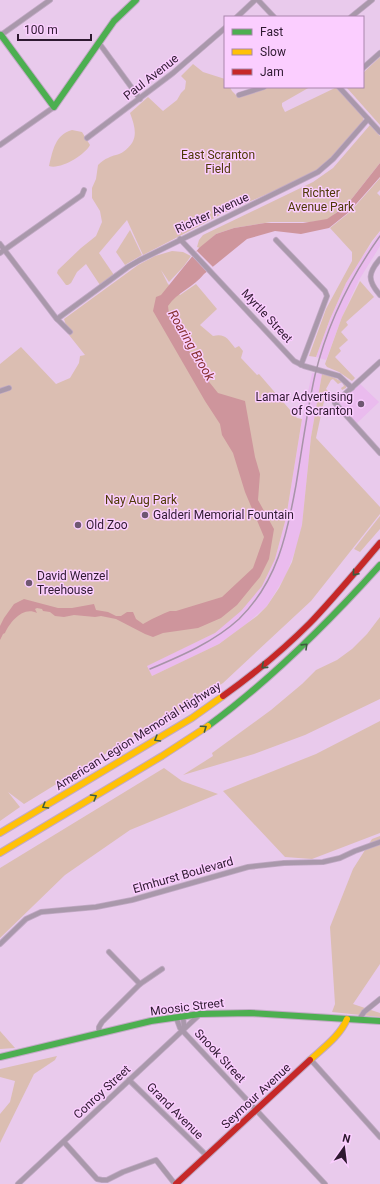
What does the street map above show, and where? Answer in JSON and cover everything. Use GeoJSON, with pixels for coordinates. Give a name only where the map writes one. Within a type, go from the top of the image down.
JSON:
{"type":"FeatureCollection","features":[{"type":"Feature","properties":{"kind":"main road"},"geometry":{"type":"LineString","coordinates":[[0,35],[54,106],[118,17],[136,0]]}},
{"type":"Feature","properties":{"kind":"main road","name":"American Legion Memorial Highway"},"geometry":{"type":"LineString","coordinates":[[0,833],[192,718],[244,682],[274,657],[306,627],[380,543]]}},
{"type":"Feature","properties":{"kind":"main road"},"geometry":{"type":"LineString","coordinates":[[0,853],[161,757],[236,705],[274,674],[314,637],[380,566]]}},
{"type":"Feature","properties":{"kind":"main road","name":"Moosic Street"},"geometry":{"type":"LineString","coordinates":[[0,1057],[180,1016],[200,1014],[250,1013],[380,1022]]}},
{"type":"Feature","properties":{"kind":"main road","name":"Seymour Avenue"},"geometry":{"type":"LineString","coordinates":[[176,1184],[335,1038],[347,1019]]}},
{"type":"Feature","properties":{"kind":"street"},"geometry":{"type":"LineString","coordinates":[[0,35],[50,0]]}},
{"type":"Feature","properties":{"kind":"street"},"geometry":{"type":"LineString","coordinates":[[238,16],[257,0],[273,16]]}},
{"type":"Feature","properties":{"kind":"street"},"geometry":{"type":"LineString","coordinates":[[353,16],[372,0]]}},
{"type":"Feature","properties":{"kind":"street","name":"Paul Avenue"},"geometry":{"type":"LineString","coordinates":[[87,138],[173,73],[224,29]]}},
{"type":"Feature","properties":{"kind":"street"},"geometry":{"type":"LineString","coordinates":[[99,43],[140,99]]}},
{"type":"Feature","properties":{"kind":"street"},"geometry":{"type":"LineString","coordinates":[[364,67],[380,53]]}},
{"type":"Feature","properties":{"kind":"street"},"geometry":{"type":"LineString","coordinates":[[239,95],[261,88]]}},
{"type":"Feature","properties":{"kind":"street"},"geometry":{"type":"LineString","coordinates":[[340,88],[380,132]]}},
{"type":"Feature","properties":{"kind":"street"},"geometry":{"type":"LineString","coordinates":[[0,145],[54,106]]}},
{"type":"Feature","properties":{"kind":"street","name":"Richter Avenue"},"geometry":{"type":"LineString","coordinates":[[57,320],[128,267],[180,239],[229,217],[318,172],[333,159],[368,119]]}},
{"type":"Feature","properties":{"kind":"street"},"geometry":{"type":"LineString","coordinates":[[0,253],[82,194],[84,190]]}},
{"type":"Feature","properties":{"kind":"street","name":"Myrtle Street"},"geometry":{"type":"LineString","coordinates":[[180,239],[294,361],[339,376],[352,388]]}},
{"type":"Feature","properties":{"kind":"street"},"geometry":{"type":"LineString","coordinates":[[276,240],[325,291],[327,296],[301,364]]}},
{"type":"Feature","properties":{"kind":"street"},"geometry":{"type":"LineString","coordinates":[[0,244],[57,320],[70,332]]}},
{"type":"Feature","properties":{"kind":"street"},"geometry":{"type":"LineString","coordinates":[[380,259],[372,268],[370,275],[372,284],[380,295]]}},
{"type":"Feature","properties":{"kind":"street"},"geometry":{"type":"LineString","coordinates":[[380,362],[335,403],[380,453]]}},
{"type":"Feature","properties":{"kind":"street"},"geometry":{"type":"LineString","coordinates":[[0,392],[9,388]]}},
{"type":"Feature","properties":{"kind":"street","name":"Elmhurst Boulevard"},"geometry":{"type":"LineString","coordinates":[[0,944],[26,919],[41,912],[96,907],[132,900],[246,868],[284,863],[323,862],[340,858],[380,842]]}},
{"type":"Feature","properties":{"kind":"street"},"geometry":{"type":"LineString","coordinates":[[109,952],[140,984]]}},
{"type":"Feature","properties":{"kind":"street"},"geometry":{"type":"LineString","coordinates":[[99,1034],[99,1027],[102,1022],[140,984],[162,969]]}},
{"type":"Feature","properties":{"kind":"street"},"geometry":{"type":"LineString","coordinates":[[359,1020],[364,1012],[380,999]]}},
{"type":"Feature","properties":{"kind":"street","name":"Conroy Street"},"geometry":{"type":"LineString","coordinates":[[18,1184],[200,1014]]}},
{"type":"Feature","properties":{"kind":"street","name":"Snook Street"},"geometry":{"type":"LineString","coordinates":[[180,1016],[179,1024],[183,1030],[325,1184]]}},
{"type":"Feature","properties":{"kind":"street"},"geometry":{"type":"LineString","coordinates":[[311,1060],[380,1137]]}},
{"type":"Feature","properties":{"kind":"street","name":"Grand Avenue"},"geometry":{"type":"LineString","coordinates":[[130,1080],[207,1156]]}},
{"type":"Feature","properties":{"kind":"street"},"geometry":{"type":"LineString","coordinates":[[64,1142],[97,1179],[106,1180],[156,1160],[176,1184]]}},
{"type":"Feature","properties":{"kind":"shaded area"},"geometry":{"type":"Polygon","coordinates":[[[380,163],[380,177],[349,212],[329,228],[301,234],[275,231],[247,239],[204,274],[200,279],[176,297],[168,306],[169,314],[175,327],[202,373],[218,393],[245,401],[255,457],[260,474],[258,500],[274,529],[269,559],[260,577],[237,605],[221,618],[198,628],[163,633],[153,637],[116,619],[101,616],[55,616],[50,612],[37,608],[35,609],[37,613],[32,611],[22,613],[18,616],[10,624],[0,640],[0,626],[4,618],[14,604],[24,599],[58,608],[72,608],[94,604],[96,610],[108,612],[116,616],[121,616],[127,612],[133,612],[136,619],[143,624],[170,611],[176,611],[222,597],[253,568],[264,537],[245,492],[233,453],[222,435],[220,424],[153,311],[156,297],[161,295],[199,248],[216,234],[234,228],[265,223],[303,223],[327,219],[350,201],[380,163]]]}},
{"type":"Feature","properties":{"kind":"shaded area"},"geometry":{"type":"Polygon","coordinates":[[[380,232],[380,246],[359,280],[342,317],[326,360],[316,357],[330,319],[346,283],[355,267],[380,232]]]}},
{"type":"Feature","properties":{"kind":"shaded area"},"geometry":{"type":"Polygon","coordinates":[[[312,373],[322,374],[311,437],[302,525],[297,546],[286,575],[267,606],[245,625],[219,644],[152,676],[146,666],[215,633],[275,559],[286,518],[302,420],[312,373]]]}},
{"type":"Feature","properties":{"kind":"shaded area","name":"Lamar Advertising of Scranton"},"geometry":{"type":"Polygon","coordinates":[[[358,382],[379,402],[356,424],[337,403],[358,382]]]}},
{"type":"Feature","properties":{"kind":"green space"},"geometry":{"type":"Polygon","coordinates":[[[380,57],[380,125],[347,88],[364,88],[364,72],[380,57]]]}},
{"type":"Feature","properties":{"kind":"green space","name":"East Scranton Field"},"geometry":{"type":"Polygon","coordinates":[[[193,64],[203,72],[224,79],[224,88],[230,88],[238,97],[262,88],[308,88],[282,103],[285,112],[335,88],[338,88],[364,116],[363,121],[335,156],[312,174],[226,212],[143,255],[127,220],[99,253],[114,275],[100,285],[86,264],[77,272],[71,283],[66,285],[57,273],[58,270],[96,236],[102,222],[100,211],[92,198],[92,188],[96,179],[98,165],[112,156],[120,154],[132,144],[135,129],[130,113],[148,97],[163,111],[177,100],[185,89],[186,81],[181,76],[193,64]]]}},
{"type":"Feature","properties":{"kind":"green space","name":"Richter Avenue Park"},"geometry":{"type":"Polygon","coordinates":[[[370,125],[380,136],[380,163],[350,201],[331,217],[326,220],[311,222],[271,222],[234,228],[216,234],[200,248],[197,247],[199,240],[203,235],[313,182],[333,168],[370,125]]]}},
{"type":"Feature","properties":{"kind":"green space"},"geometry":{"type":"Polygon","coordinates":[[[72,130],[82,132],[90,145],[83,153],[72,161],[59,166],[49,166],[58,139],[66,132],[72,130]]]}},
{"type":"Feature","properties":{"kind":"green space"},"geometry":{"type":"Polygon","coordinates":[[[380,178],[380,190],[377,193],[380,196],[380,231],[372,241],[346,283],[330,319],[316,357],[309,356],[326,309],[352,261],[352,252],[330,228],[350,212],[380,178]]]}},
{"type":"Feature","properties":{"kind":"green space"},"geometry":{"type":"Polygon","coordinates":[[[130,230],[142,255],[125,265],[116,252],[130,230]]]}},
{"type":"Feature","properties":{"kind":"green space","name":"Nay Aug Park"},"geometry":{"type":"Polygon","coordinates":[[[172,251],[183,252],[191,256],[169,282],[161,270],[168,284],[180,295],[196,284],[217,309],[200,325],[213,336],[223,336],[235,348],[239,346],[243,351],[241,358],[257,375],[259,374],[297,418],[302,419],[286,518],[275,559],[262,586],[241,611],[215,633],[147,666],[152,676],[219,644],[257,616],[267,606],[279,588],[292,562],[302,525],[311,437],[322,374],[338,379],[342,382],[338,384],[333,379],[326,389],[333,396],[337,392],[338,394],[330,402],[326,399],[324,401],[316,438],[380,507],[380,514],[311,601],[223,683],[170,718],[146,729],[24,804],[8,792],[20,807],[0,821],[0,364],[21,347],[56,384],[70,378],[79,363],[80,356],[85,355],[69,335],[64,319],[138,265],[155,256],[172,251]]]}},
{"type":"Feature","properties":{"kind":"green space"},"geometry":{"type":"Polygon","coordinates":[[[360,281],[374,297],[346,322],[348,325],[341,332],[348,340],[339,348],[341,351],[335,357],[355,378],[352,381],[339,372],[327,367],[325,364],[342,317],[360,281]]]}},
{"type":"Feature","properties":{"kind":"green space"},"geometry":{"type":"Polygon","coordinates":[[[342,382],[346,385],[346,388],[342,390],[341,388],[344,386],[342,382]]]}},
{"type":"Feature","properties":{"kind":"green space"},"geometry":{"type":"Polygon","coordinates":[[[380,516],[380,529],[360,552],[354,549],[380,516]]]}},
{"type":"Feature","properties":{"kind":"green space"},"geometry":{"type":"Polygon","coordinates":[[[380,617],[380,699],[305,735],[254,754],[183,775],[213,756],[212,753],[271,710],[316,670],[337,660],[352,649],[367,634],[380,617]]]}},
{"type":"Feature","properties":{"kind":"green space"},"geometry":{"type":"Polygon","coordinates":[[[380,721],[380,833],[312,859],[285,857],[223,791],[316,754],[380,721]]]}},
{"type":"Feature","properties":{"kind":"green space"},"geometry":{"type":"Polygon","coordinates":[[[164,768],[182,781],[218,794],[130,830],[65,875],[0,938],[0,868],[164,768]]]}},
{"type":"Feature","properties":{"kind":"green space"},"geometry":{"type":"Polygon","coordinates":[[[380,836],[380,964],[353,1004],[380,1013],[380,1017],[332,1012],[335,1004],[330,927],[353,869],[372,839],[380,836]]]}},
{"type":"Feature","properties":{"kind":"green space"},"geometry":{"type":"Polygon","coordinates":[[[0,1031],[15,1048],[0,1049],[0,1031]]]}},
{"type":"Feature","properties":{"kind":"green space"},"geometry":{"type":"Polygon","coordinates":[[[57,1056],[55,1060],[34,1074],[0,1143],[0,1114],[10,1102],[15,1081],[0,1077],[0,1069],[57,1056]]]}},
{"type":"Feature","properties":{"kind":"pier"},"geometry":{"type":"Polygon","coordinates":[[[197,251],[214,268],[208,273],[191,255],[197,251]]]}},
{"type":"Feature","properties":{"kind":"railway"},"geometry":{"type":"LineString","coordinates":[[150,669],[197,648],[219,635],[239,619],[252,605],[271,574],[289,522],[315,375],[320,356],[333,320],[349,285],[380,236]]}},
{"type":"Feature","properties":{"kind":"traffic: fast"},"geometry":{"type":"LineString","coordinates":[[0,36],[1,35],[54,107],[114,21],[136,0]]}},
{"type":"Feature","properties":{"kind":"traffic: fast"},"geometry":{"type":"LineString","coordinates":[[208,726],[277,670],[340,608],[380,565]]}},
{"type":"Feature","properties":{"kind":"traffic: fast"},"geometry":{"type":"LineString","coordinates":[[0,1057],[151,1021],[200,1014],[250,1013],[380,1021]]}},
{"type":"Feature","properties":{"kind":"traffic: slow"},"geometry":{"type":"LineString","coordinates":[[0,833],[192,718],[223,696]]}},
{"type":"Feature","properties":{"kind":"traffic: slow"},"geometry":{"type":"LineString","coordinates":[[0,853],[162,756],[208,726]]}},
{"type":"Feature","properties":{"kind":"traffic: slow"},"geometry":{"type":"LineString","coordinates":[[310,1060],[336,1036],[347,1019]]}},
{"type":"Feature","properties":{"kind":"traffic: jam"},"geometry":{"type":"LineString","coordinates":[[223,696],[246,679],[300,633],[328,604],[380,543]]}},
{"type":"Feature","properties":{"kind":"traffic: jam"},"geometry":{"type":"LineString","coordinates":[[176,1184],[310,1060]]}},
{"type":"Feature","properties":{"kind":"place","name":"Lamar Advertising of Scranton"},"geometry":{"type":"Point","coordinates":[361,404]}},
{"type":"Feature","properties":{"kind":"place","name":"Galderi Memorial Fountain"},"geometry":{"type":"Point","coordinates":[145,515]}},
{"type":"Feature","properties":{"kind":"place","name":"Old Zoo"},"geometry":{"type":"Point","coordinates":[78,525]}},
{"type":"Feature","properties":{"kind":"place","name":"David Wenzel Treehouse"},"geometry":{"type":"Point","coordinates":[29,583]}},
{"type":"Feature","properties":{"kind":"water label","name":"Roaring Brook"},"geometry":{"type":"Point","coordinates":[192,345]}}]}
